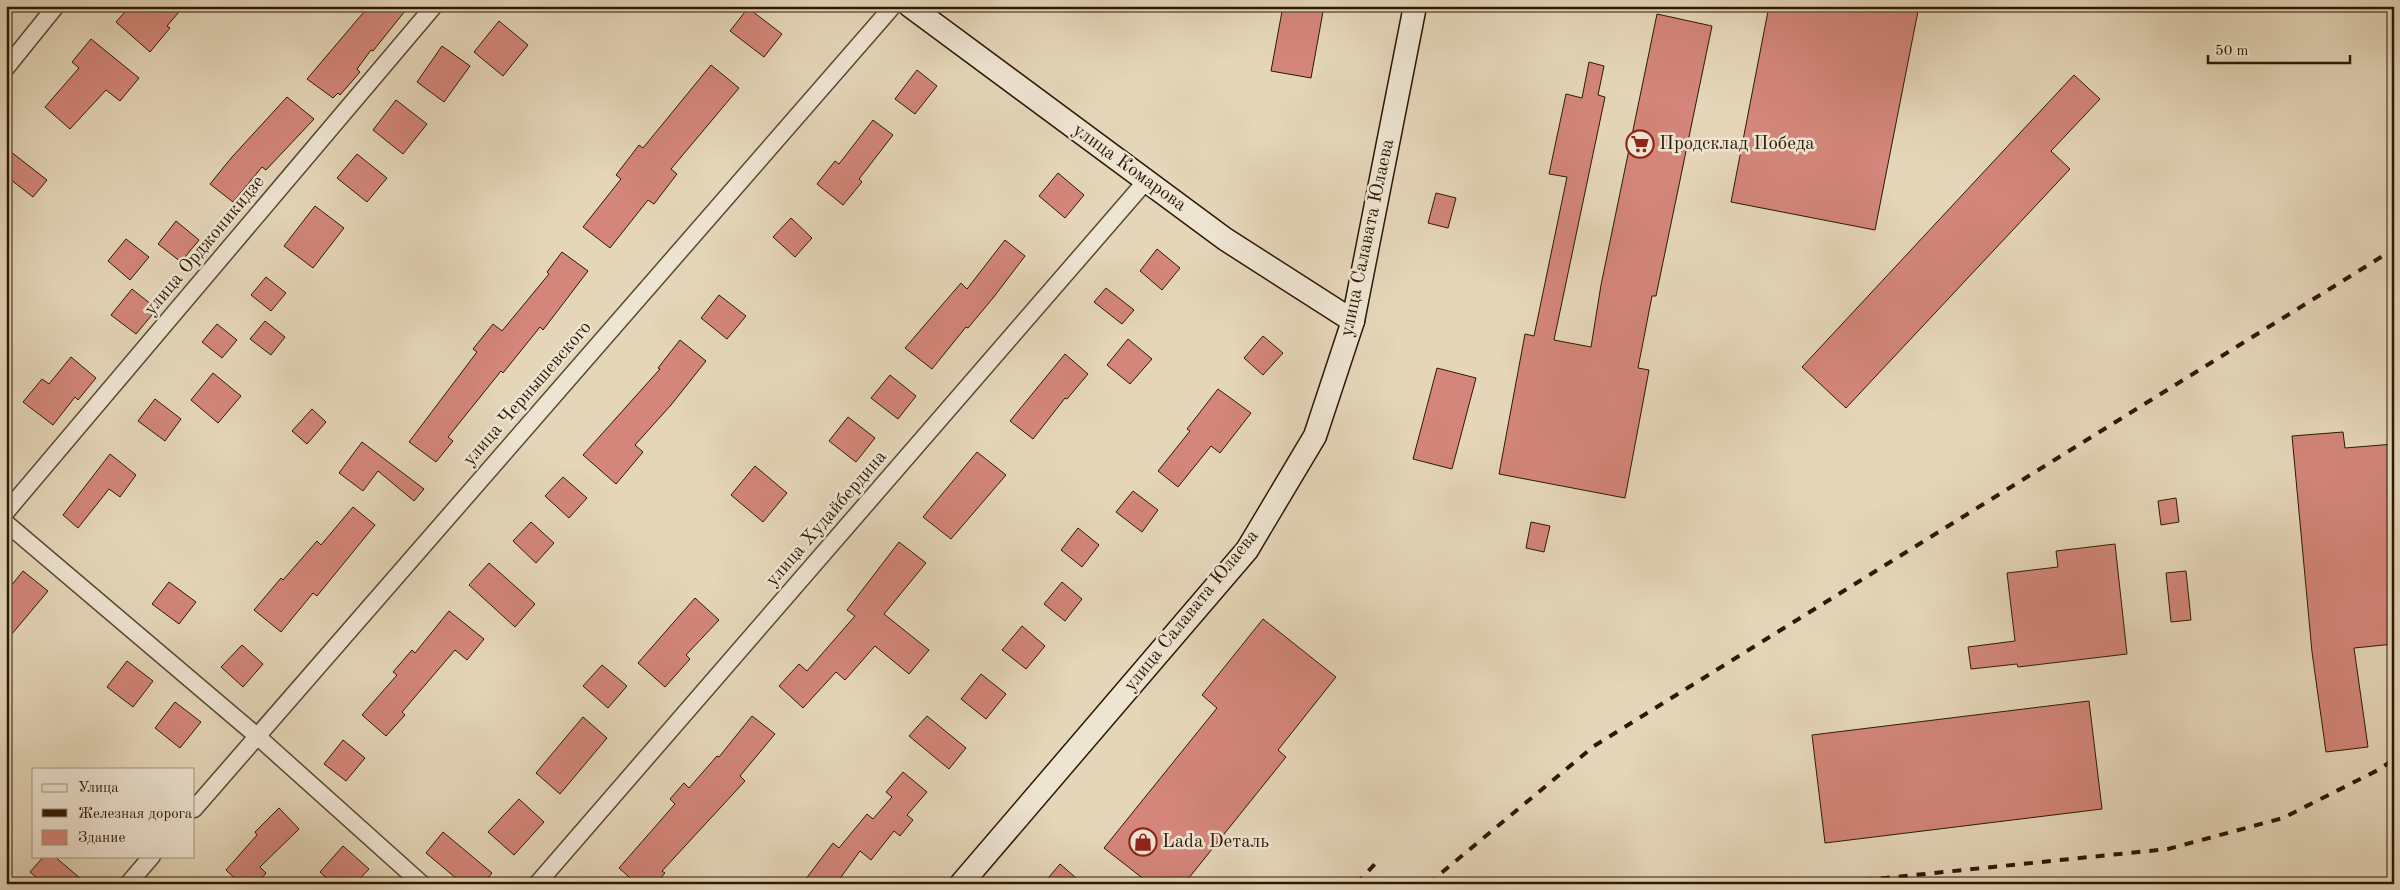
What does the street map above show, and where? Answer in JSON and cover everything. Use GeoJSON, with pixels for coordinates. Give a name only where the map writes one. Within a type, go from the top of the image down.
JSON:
{"type":"FeatureCollection","features":[{"type":"Feature","properties":{"kind":"street"},"geometry":{"type":"LineString","coordinates":[[6,68],[56,6]]}},
{"type":"Feature","properties":{"kind":"street","name":"улица Орджоникидзе"},"geometry":{"type":"LineString","coordinates":[[6,512],[434,6]]}},
{"type":"Feature","properties":{"kind":"street","name":"улица Чернышевского"},"geometry":{"type":"LineString","coordinates":[[195,808],[893,6]]}},
{"type":"Feature","properties":{"kind":"street","name":"улица Комарова"},"geometry":{"type":"LineString","coordinates":[[910,6],[1225,239],[1353,321]]}},
{"type":"Feature","properties":{"kind":"street","name":"улица Салавата Юлаева"},"geometry":{"type":"LineString","coordinates":[[962,884],[1247,550],[1315,436],[1353,321],[1415,6]]}},
{"type":"Feature","properties":{"kind":"street","name":"улица Худайбердина"},"geometry":{"type":"LineString","coordinates":[[537,884],[1146,181]]}},
{"type":"Feature","properties":{"kind":"street"},"geometry":{"type":"LineString","coordinates":[[6,523],[257,736],[422,884]]}},
{"type":"Feature","properties":{"kind":"street"},"geometry":{"type":"LineString","coordinates":[[128,884],[150,858]]}},
{"type":"Feature","properties":{"kind":"building"},"geometry":{"type":"Polygon","coordinates":[[[130,6],[184,6],[167,26],[170,28],[150,52],[116,22],[130,6]]]}},
{"type":"Feature","properties":{"kind":"building"},"geometry":{"type":"Polygon","coordinates":[[[369,6],[409,6],[373,51],[371,50],[357,69],[360,72],[340,95],[338,93],[333,98],[307,79],[369,6]]]}},
{"type":"Feature","properties":{"kind":"building"},"geometry":{"type":"Polygon","coordinates":[[[1283,6],[1324,6],[1311,78],[1271,71],[1283,6]]]}},
{"type":"Feature","properties":{"kind":"building"},"geometry":{"type":"Polygon","coordinates":[[[1769,6],[1919,6],[1875,230],[1731,202],[1769,6]]]}},
{"type":"Feature","properties":{"kind":"building"},"geometry":{"type":"Polygon","coordinates":[[[748,8],[782,34],[764,57],[730,31],[748,8]]]}},
{"type":"Feature","properties":{"kind":"building"},"geometry":{"type":"Polygon","coordinates":[[[1657,14],[1712,26],[1656,296],[1652,296],[1638,368],[1649,370],[1625,498],[1499,474],[1525,334],[1534,336],[1567,177],[1549,174],[1566,94],[1582,98],[1589,62],[1604,66],[1598,95],[1605,97],[1554,340],[1591,347],[1601,285],[1657,14]]]}},
{"type":"Feature","properties":{"kind":"building"},"geometry":{"type":"Polygon","coordinates":[[[499,21],[528,45],[503,76],[474,52],[499,21]]]}},
{"type":"Feature","properties":{"kind":"building"},"geometry":{"type":"Polygon","coordinates":[[[91,39],[139,78],[120,101],[106,90],[70,129],[45,107],[79,68],[72,62],[91,39]]]}},
{"type":"Feature","properties":{"kind":"building"},"geometry":{"type":"Polygon","coordinates":[[[442,46],[470,66],[444,102],[417,82],[442,46]]]}},
{"type":"Feature","properties":{"kind":"building"},"geometry":{"type":"Polygon","coordinates":[[[711,65],[739,88],[671,169],[677,174],[654,204],[648,200],[610,248],[583,227],[621,179],[616,175],[639,145],[643,148],[711,65]]]}},
{"type":"Feature","properties":{"kind":"building"},"geometry":{"type":"Polygon","coordinates":[[[917,70],[937,86],[915,114],[895,99],[917,70]]]}},
{"type":"Feature","properties":{"kind":"building"},"geometry":{"type":"Polygon","coordinates":[[[2074,75],[2100,99],[2051,151],[2070,169],[1846,408],[1802,367],[2074,75]]]}},
{"type":"Feature","properties":{"kind":"building"},"geometry":{"type":"Polygon","coordinates":[[[287,97],[314,119],[266,170],[262,167],[233,202],[210,184],[287,97]]]}},
{"type":"Feature","properties":{"kind":"building"},"geometry":{"type":"Polygon","coordinates":[[[396,100],[427,124],[403,154],[373,130],[396,100]]]}},
{"type":"Feature","properties":{"kind":"building"},"geometry":{"type":"Polygon","coordinates":[[[873,120],[893,135],[859,179],[862,182],[843,205],[817,184],[835,161],[839,164],[873,120]]]}},
{"type":"Feature","properties":{"kind":"building"},"geometry":{"type":"Polygon","coordinates":[[[6,148],[47,180],[33,197],[6,176],[6,148]]]}},
{"type":"Feature","properties":{"kind":"building"},"geometry":{"type":"Polygon","coordinates":[[[357,154],[387,178],[367,202],[337,178],[357,154]]]}},
{"type":"Feature","properties":{"kind":"building"},"geometry":{"type":"Polygon","coordinates":[[[1058,173],[1084,195],[1065,218],[1039,196],[1058,173]]]}},
{"type":"Feature","properties":{"kind":"building"},"geometry":{"type":"Polygon","coordinates":[[[1436,193],[1456,198],[1448,228],[1428,223],[1436,193]]]}},
{"type":"Feature","properties":{"kind":"building"},"geometry":{"type":"Polygon","coordinates":[[[315,206],[344,228],[313,268],[284,246],[315,206]]]}},
{"type":"Feature","properties":{"kind":"building"},"geometry":{"type":"Polygon","coordinates":[[[791,218],[812,238],[795,257],[773,237],[791,218]]]}},
{"type":"Feature","properties":{"kind":"building"},"geometry":{"type":"Polygon","coordinates":[[[176,221],[199,240],[181,262],[158,244],[176,221]]]}},
{"type":"Feature","properties":{"kind":"building"},"geometry":{"type":"Polygon","coordinates":[[[126,239],[149,257],[130,280],[108,261],[126,239]]]}},
{"type":"Feature","properties":{"kind":"building"},"geometry":{"type":"Polygon","coordinates":[[[1005,240],[1025,256],[993,298],[968,328],[966,327],[932,369],[905,348],[961,283],[967,289],[1005,240]]]}},
{"type":"Feature","properties":{"kind":"building"},"geometry":{"type":"Polygon","coordinates":[[[1157,249],[1180,268],[1162,290],[1140,271],[1157,249]]]}},
{"type":"Feature","properties":{"kind":"building"},"geometry":{"type":"Polygon","coordinates":[[[562,252],[588,271],[543,330],[540,327],[503,373],[501,371],[448,437],[453,441],[436,462],[409,442],[477,352],[473,349],[493,324],[502,331],[549,274],[547,272],[562,252]]]}},
{"type":"Feature","properties":{"kind":"building"},"geometry":{"type":"Polygon","coordinates":[[[266,277],[286,293],[271,311],[251,295],[266,277]]]}},
{"type":"Feature","properties":{"kind":"building"},"geometry":{"type":"Polygon","coordinates":[[[1106,288],[1134,310],[1122,324],[1094,302],[1106,288]]]}},
{"type":"Feature","properties":{"kind":"building"},"geometry":{"type":"Polygon","coordinates":[[[132,289],[157,309],[136,334],[111,315],[132,289]]]}},
{"type":"Feature","properties":{"kind":"building"},"geometry":{"type":"Polygon","coordinates":[[[719,295],[746,316],[727,339],[701,318],[719,295]]]}},
{"type":"Feature","properties":{"kind":"building"},"geometry":{"type":"Polygon","coordinates":[[[265,321],[285,337],[271,355],[250,339],[265,321]]]}},
{"type":"Feature","properties":{"kind":"building"},"geometry":{"type":"Polygon","coordinates":[[[217,324],[237,340],[222,358],[202,342],[217,324]]]}},
{"type":"Feature","properties":{"kind":"building"},"geometry":{"type":"Polygon","coordinates":[[[1263,336],[1283,353],[1263,375],[1244,358],[1263,336]]]}},
{"type":"Feature","properties":{"kind":"building"},"geometry":{"type":"Polygon","coordinates":[[[1128,339],[1152,359],[1130,384],[1107,365],[1128,339]]]}},
{"type":"Feature","properties":{"kind":"building"},"geometry":{"type":"Polygon","coordinates":[[[680,340],[706,361],[671,405],[635,445],[643,452],[616,484],[583,455],[660,369],[658,368],[680,340]]]}},
{"type":"Feature","properties":{"kind":"building"},"geometry":{"type":"Polygon","coordinates":[[[1065,354],[1088,374],[1067,399],[1065,398],[1033,439],[1010,421],[1065,354]]]}},
{"type":"Feature","properties":{"kind":"building"},"geometry":{"type":"Polygon","coordinates":[[[71,357],[96,378],[78,400],[75,397],[53,425],[23,402],[42,379],[49,384],[71,357]]]}},
{"type":"Feature","properties":{"kind":"building"},"geometry":{"type":"Polygon","coordinates":[[[1437,368],[1476,378],[1452,469],[1413,459],[1437,368]]]}},
{"type":"Feature","properties":{"kind":"building"},"geometry":{"type":"Polygon","coordinates":[[[213,373],[241,396],[218,423],[191,400],[213,373]]]}},
{"type":"Feature","properties":{"kind":"building"},"geometry":{"type":"Polygon","coordinates":[[[890,375],[916,396],[898,419],[871,398],[890,375]]]}},
{"type":"Feature","properties":{"kind":"building"},"geometry":{"type":"Polygon","coordinates":[[[1218,389],[1251,413],[1220,453],[1211,446],[1178,487],[1158,471],[1190,431],[1187,429],[1218,389]]]}},
{"type":"Feature","properties":{"kind":"building"},"geometry":{"type":"Polygon","coordinates":[[[155,399],[181,419],[165,441],[138,421],[155,399]]]}},
{"type":"Feature","properties":{"kind":"building"},"geometry":{"type":"Polygon","coordinates":[[[312,409],[326,422],[307,444],[292,431],[312,409]]]}},
{"type":"Feature","properties":{"kind":"building"},"geometry":{"type":"Polygon","coordinates":[[[848,417],[875,438],[856,462],[829,441],[848,417]]]}},
{"type":"Feature","properties":{"kind":"building"},"geometry":{"type":"Polygon","coordinates":[[[2343,432],[2345,448],[2394,444],[2394,644],[2354,648],[2368,747],[2326,752],[2312,652],[2292,436],[2343,432]]]}},
{"type":"Feature","properties":{"kind":"building"},"geometry":{"type":"Polygon","coordinates":[[[362,442],[424,489],[414,501],[378,471],[363,491],[339,473],[362,442]]]}},
{"type":"Feature","properties":{"kind":"building"},"geometry":{"type":"Polygon","coordinates":[[[977,452],[1006,475],[951,539],[923,517],[977,452]]]}},
{"type":"Feature","properties":{"kind":"building"},"geometry":{"type":"Polygon","coordinates":[[[110,454],[136,475],[120,497],[109,489],[78,528],[63,515],[110,454]]]}},
{"type":"Feature","properties":{"kind":"building"},"geometry":{"type":"Polygon","coordinates":[[[755,466],[787,493],[763,522],[731,495],[755,466]]]}},
{"type":"Feature","properties":{"kind":"building"},"geometry":{"type":"Polygon","coordinates":[[[563,477],[587,498],[569,518],[545,496],[563,477]]]}},
{"type":"Feature","properties":{"kind":"building"},"geometry":{"type":"Polygon","coordinates":[[[1133,491],[1158,510],[1142,532],[1116,512],[1133,491]]]}},
{"type":"Feature","properties":{"kind":"building"},"geometry":{"type":"Polygon","coordinates":[[[2176,498],[2179,522],[2161,525],[2158,501],[2176,498]]]}},
{"type":"Feature","properties":{"kind":"building"},"geometry":{"type":"Polygon","coordinates":[[[353,507],[375,525],[317,596],[313,593],[281,632],[254,610],[281,578],[283,580],[317,541],[321,545],[353,507]]]}},
{"type":"Feature","properties":{"kind":"building"},"geometry":{"type":"Polygon","coordinates":[[[531,522],[554,543],[536,563],[513,541],[531,522]]]}},
{"type":"Feature","properties":{"kind":"building"},"geometry":{"type":"Polygon","coordinates":[[[1531,522],[1550,526],[1544,552],[1526,548],[1531,522]]]}},
{"type":"Feature","properties":{"kind":"building"},"geometry":{"type":"Polygon","coordinates":[[[1078,528],[1099,545],[1082,567],[1061,550],[1078,528]]]}},
{"type":"Feature","properties":{"kind":"building"},"geometry":{"type":"Polygon","coordinates":[[[899,542],[926,563],[884,614],[929,650],[909,674],[875,646],[845,680],[836,672],[803,708],[779,686],[799,664],[807,671],[855,616],[847,610],[899,542]]]}},
{"type":"Feature","properties":{"kind":"building"},"geometry":{"type":"Polygon","coordinates":[[[2115,544],[2127,654],[2018,667],[2017,664],[1971,669],[1968,647],[2015,641],[2007,573],[2058,567],[2056,551],[2115,544]]]}},
{"type":"Feature","properties":{"kind":"building"},"geometry":{"type":"Polygon","coordinates":[[[489,563],[535,604],[515,627],[469,585],[489,563]]]}},
{"type":"Feature","properties":{"kind":"building"},"geometry":{"type":"Polygon","coordinates":[[[23,571],[48,591],[6,641],[6,592],[23,571]]]}},
{"type":"Feature","properties":{"kind":"building"},"geometry":{"type":"Polygon","coordinates":[[[2186,571],[2191,620],[2171,622],[2166,573],[2186,571]]]}},
{"type":"Feature","properties":{"kind":"building"},"geometry":{"type":"Polygon","coordinates":[[[169,582],[196,602],[179,624],[152,604],[169,582]]]}},
{"type":"Feature","properties":{"kind":"building"},"geometry":{"type":"Polygon","coordinates":[[[1062,582],[1082,599],[1065,621],[1044,604],[1062,582]]]}},
{"type":"Feature","properties":{"kind":"building"},"geometry":{"type":"Polygon","coordinates":[[[695,598],[719,620],[686,655],[690,659],[665,687],[638,663],[695,598]]]}},
{"type":"Feature","properties":{"kind":"building"},"geometry":{"type":"Polygon","coordinates":[[[449,611],[484,639],[467,660],[455,650],[402,712],[405,715],[386,736],[362,715],[397,675],[393,672],[412,650],[415,653],[449,611]]]}},
{"type":"Feature","properties":{"kind":"building"},"geometry":{"type":"Polygon","coordinates":[[[1263,619],[1336,677],[1278,750],[1286,757],[1184,884],[1150,884],[1104,848],[1217,708],[1202,695],[1263,619]]]}},
{"type":"Feature","properties":{"kind":"building"},"geometry":{"type":"Polygon","coordinates":[[[1022,626],[1045,646],[1026,669],[1002,650],[1022,626]]]}},
{"type":"Feature","properties":{"kind":"building"},"geometry":{"type":"Polygon","coordinates":[[[242,645],[263,664],[243,687],[221,667],[242,645]]]}},
{"type":"Feature","properties":{"kind":"building"},"geometry":{"type":"Polygon","coordinates":[[[127,661],[153,681],[133,707],[107,687],[127,661]]]}},
{"type":"Feature","properties":{"kind":"building"},"geometry":{"type":"Polygon","coordinates":[[[602,665],[627,686],[608,708],[583,686],[602,665]]]}},
{"type":"Feature","properties":{"kind":"building"},"geometry":{"type":"Polygon","coordinates":[[[981,674],[1006,694],[986,719],[961,699],[981,674]]]}},
{"type":"Feature","properties":{"kind":"building"},"geometry":{"type":"Polygon","coordinates":[[[2089,701],[2102,809],[1825,843],[1812,735],[2089,701]]]}},
{"type":"Feature","properties":{"kind":"building"},"geometry":{"type":"Polygon","coordinates":[[[175,702],[201,722],[180,748],[155,728],[175,702]]]}},
{"type":"Feature","properties":{"kind":"building"},"geometry":{"type":"Polygon","coordinates":[[[752,716],[775,734],[740,776],[745,781],[662,871],[665,873],[655,884],[637,884],[619,868],[675,804],[670,799],[684,783],[689,788],[717,756],[719,757],[752,716]]]}},
{"type":"Feature","properties":{"kind":"building"},"geometry":{"type":"Polygon","coordinates":[[[927,716],[966,748],[949,769],[909,736],[927,716]]]}},
{"type":"Feature","properties":{"kind":"building"},"geometry":{"type":"Polygon","coordinates":[[[583,717],[607,738],[560,794],[536,773],[583,717]]]}},
{"type":"Feature","properties":{"kind":"building"},"geometry":{"type":"Polygon","coordinates":[[[343,740],[365,758],[346,781],[324,764],[343,740]]]}},
{"type":"Feature","properties":{"kind":"building"},"geometry":{"type":"Polygon","coordinates":[[[903,772],[927,792],[907,815],[913,820],[900,836],[894,831],[871,860],[860,851],[836,884],[802,884],[833,843],[839,848],[867,814],[873,819],[892,797],[886,792],[903,772]]]}},
{"type":"Feature","properties":{"kind":"building"},"geometry":{"type":"Polygon","coordinates":[[[519,799],[544,822],[514,855],[488,832],[519,799]]]}},
{"type":"Feature","properties":{"kind":"building"},"geometry":{"type":"Polygon","coordinates":[[[279,808],[299,829],[260,867],[266,873],[257,884],[241,884],[226,870],[257,835],[255,832],[279,808]]]}},
{"type":"Feature","properties":{"kind":"building"},"geometry":{"type":"Polygon","coordinates":[[[443,832],[492,873],[483,884],[463,884],[426,853],[443,832]]]}},
{"type":"Feature","properties":{"kind":"building"},"geometry":{"type":"Polygon","coordinates":[[[343,846],[369,869],[355,884],[333,884],[320,872],[343,846]]]}},
{"type":"Feature","properties":{"kind":"building"},"geometry":{"type":"Polygon","coordinates":[[[42,858],[56,858],[87,884],[44,884],[30,872],[42,858]]]}},
{"type":"Feature","properties":{"kind":"building"},"geometry":{"type":"Polygon","coordinates":[[[1060,864],[1083,884],[1043,884],[1060,864]]]}},
{"type":"Feature","properties":{"kind":"railway"},"geometry":{"type":"LineString","coordinates":[[1428,884],[1594,746],[2394,249]]}},
{"type":"Feature","properties":{"kind":"railway"},"geometry":{"type":"LineString","coordinates":[[1827,884],[2168,849],[2283,818],[2380,769],[2394,759]]}},
{"type":"Feature","properties":{"kind":"railway"},"geometry":{"type":"LineString","coordinates":[[1356,884],[1377,862]]}},
{"type":"Feature","properties":{"kind":"place","name":"Продсклад Победа"},"geometry":{"type":"Point","coordinates":[1640,144]}},
{"type":"Feature","properties":{"kind":"place","name":"Lada Dеталь"},"geometry":{"type":"Point","coordinates":[1143,842]}}]}
